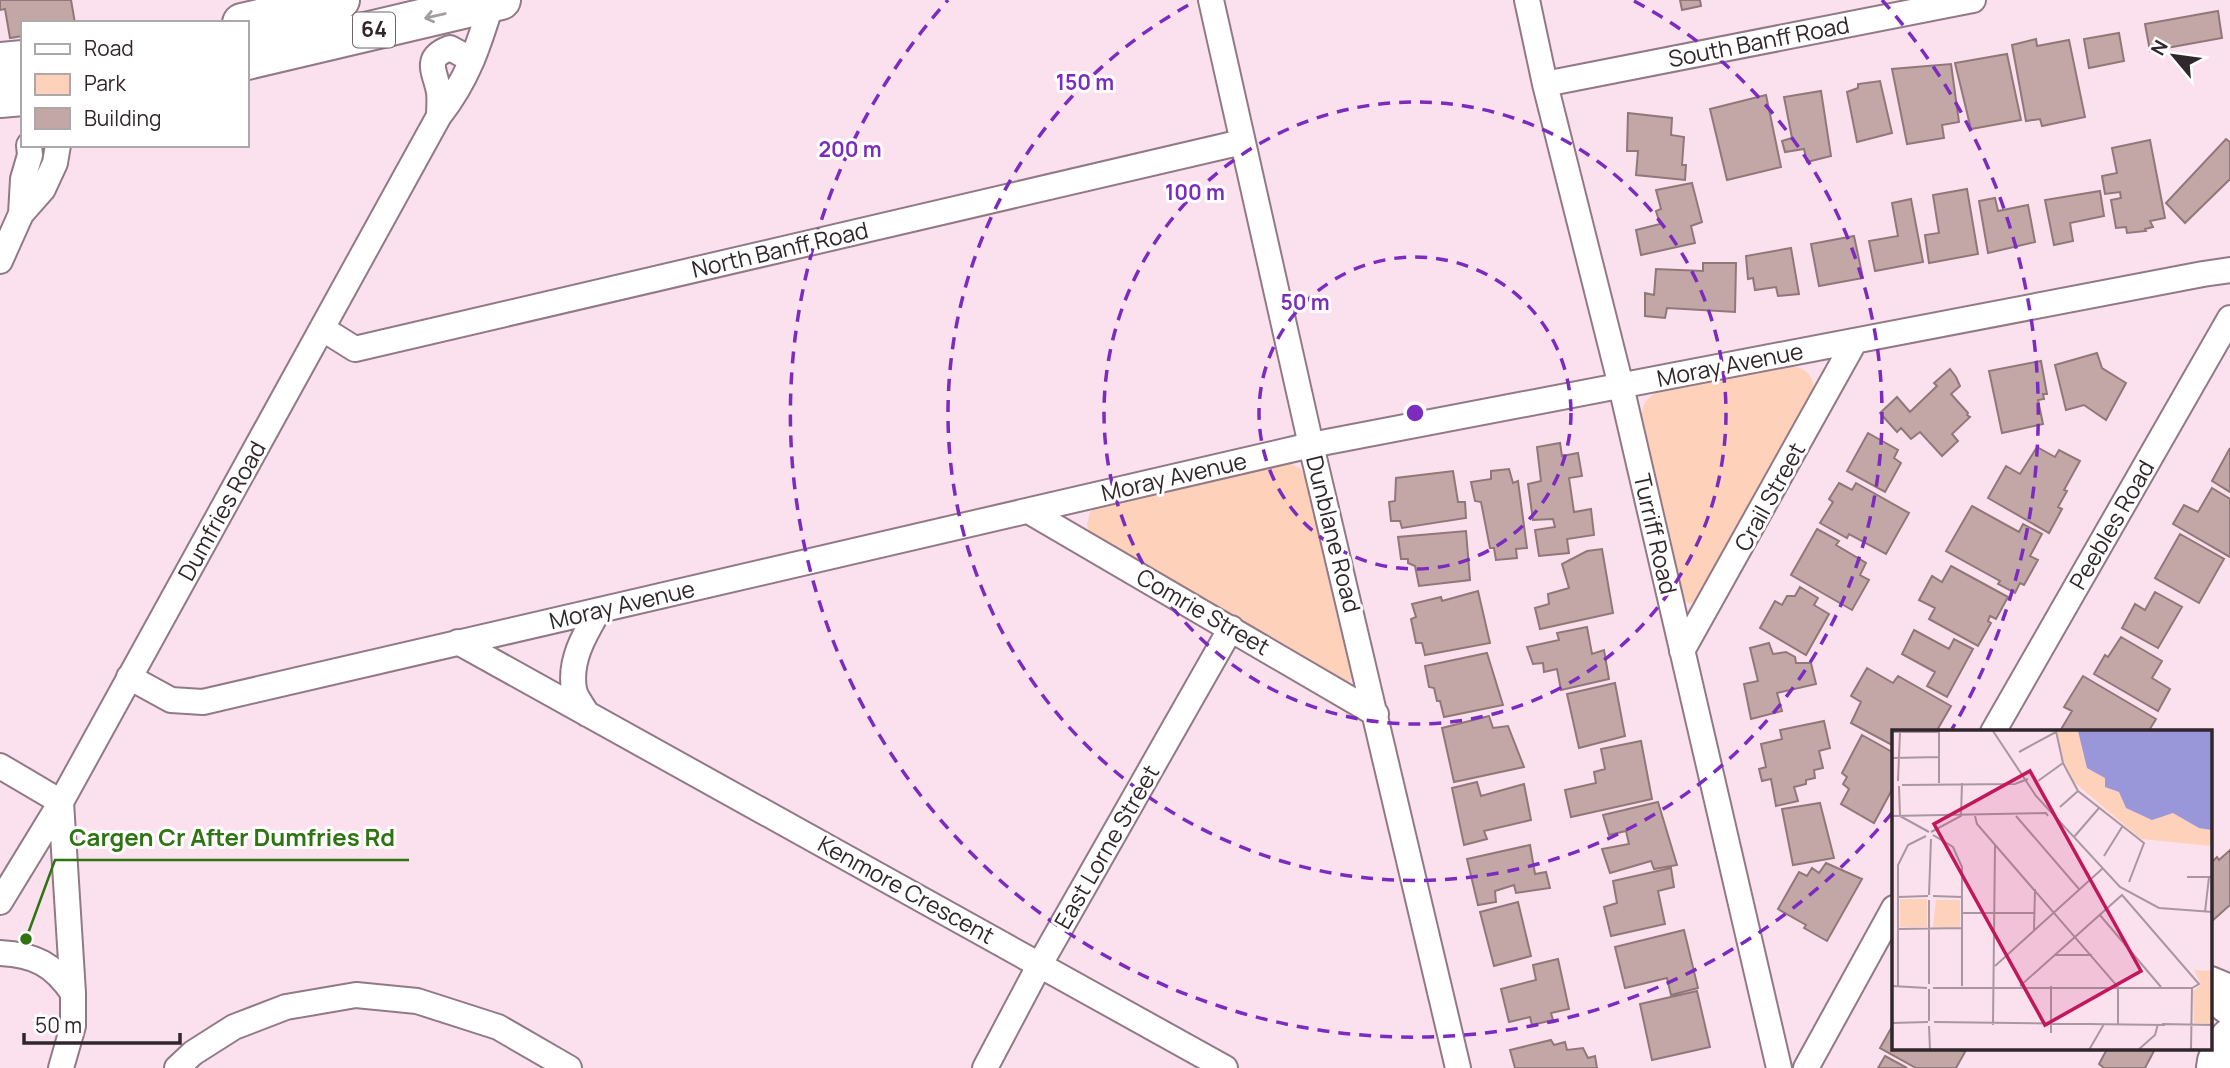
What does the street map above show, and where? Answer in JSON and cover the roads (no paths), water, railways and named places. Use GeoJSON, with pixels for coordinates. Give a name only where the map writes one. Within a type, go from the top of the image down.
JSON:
{"type":"FeatureCollection","features":[{"type":"Feature","properties":{"kind":"main road","name":"64"},"geometry":{"type":"LineString","coordinates":[[248,22],[340,0]]}},
{"type":"Feature","properties":{"kind":"main road","name":"64"},"geometry":{"type":"LineString","coordinates":[[248,60],[496,1]]}},
{"type":"Feature","properties":{"kind":"main road"},"geometry":{"type":"LineString","coordinates":[[0,98],[18,70]]}},
{"type":"Feature","properties":{"kind":"main road"},"geometry":{"type":"LineString","coordinates":[[2216,1068],[2230,1038]]}},
{"type":"Feature","properties":{"kind":"street","name":"Dunblane Road"},"geometry":{"type":"LineString","coordinates":[[1211,0],[1311,445],[1458,1068]]}},
{"type":"Feature","properties":{"kind":"street","name":"Turriff Road"},"geometry":{"type":"LineString","coordinates":[[1527,0],[1545,84],[1621,386],[1779,1068]]}},
{"type":"Feature","properties":{"kind":"street","name":"South Banff Road"},"geometry":{"type":"LineString","coordinates":[[1545,84],[1973,0]]}},
{"type":"Feature","properties":{"kind":"street","name":"Dumfries Road"},"geometry":{"type":"LineString","coordinates":[[0,902],[61,802],[439,116],[457,93],[496,1]]}},
{"type":"Feature","properties":{"kind":"street"},"geometry":{"type":"LineString","coordinates":[[439,116],[439,94],[433,60],[439,52],[450,48],[472,60]]}},
{"type":"Feature","properties":{"kind":"street","name":"North Banff Road"},"geometry":{"type":"LineString","coordinates":[[323,329],[355,349],[1242,142]]}},
{"type":"Feature","properties":{"kind":"street"},"geometry":{"type":"LineString","coordinates":[[21,214],[23,180],[30,155],[29,147]]}},
{"type":"Feature","properties":{"kind":"street"},"geometry":{"type":"LineString","coordinates":[[0,261],[21,214],[43,189],[55,163],[58,147]]}},
{"type":"Feature","properties":{"kind":"street","name":"Moray Avenue"},"geometry":{"type":"LineString","coordinates":[[129,677],[171,700],[203,702],[1311,445],[2230,271]]}},
{"type":"Feature","properties":{"kind":"street","name":"Peebles Road"},"geometry":{"type":"LineString","coordinates":[[1994,730],[2230,318]]}},
{"type":"Feature","properties":{"kind":"street","name":"Crail Street"},"geometry":{"type":"LineString","coordinates":[[1682,651],[1855,341]]}},
{"type":"Feature","properties":{"kind":"street","name":"Comrie Street"},"geometry":{"type":"LineString","coordinates":[[1030,512],[1376,714]]}},
{"type":"Feature","properties":{"kind":"street"},"geometry":{"type":"LineString","coordinates":[[587,714],[574,691],[573,669],[580,642],[599,610]]}},
{"type":"Feature","properties":{"kind":"street","name":"East Lorne Street"},"geometry":{"type":"LineString","coordinates":[[985,1068],[1040,964],[1231,628]]}},
{"type":"Feature","properties":{"kind":"street","name":"Kenmore Crescent"},"geometry":{"type":"LineString","coordinates":[[458,642],[1225,1068]]}},
{"type":"Feature","properties":{"kind":"street"},"geometry":{"type":"LineString","coordinates":[[0,766],[61,802],[73,993],[73,1026],[66,1063]]}},
{"type":"Feature","properties":{"kind":"street"},"geometry":{"type":"LineString","coordinates":[[1807,1068],[1892,912]]}},
{"type":"Feature","properties":{"kind":"street"},"geometry":{"type":"LineString","coordinates":[[0,953],[32,957],[46,963],[62,976],[73,993]]}},
{"type":"Feature","properties":{"kind":"street"},"geometry":{"type":"LineString","coordinates":[[2212,979],[2230,987]]}},
{"type":"Feature","properties":{"kind":"street"},"geometry":{"type":"LineString","coordinates":[[177,1068],[234,1027],[286,1007],[356,995],[417,1001],[498,1027],[569,1068]]}},
{"type":"Feature","properties":{"kind":"street"},"geometry":{"type":"LineString","coordinates":[[2212,1001],[2230,1014]]}},
{"type":"Feature","properties":{"kind":"place","name":"Cargen Cr After Dumfries Rd"},"geometry":{"type":"Point","coordinates":[26,939]}}]}
